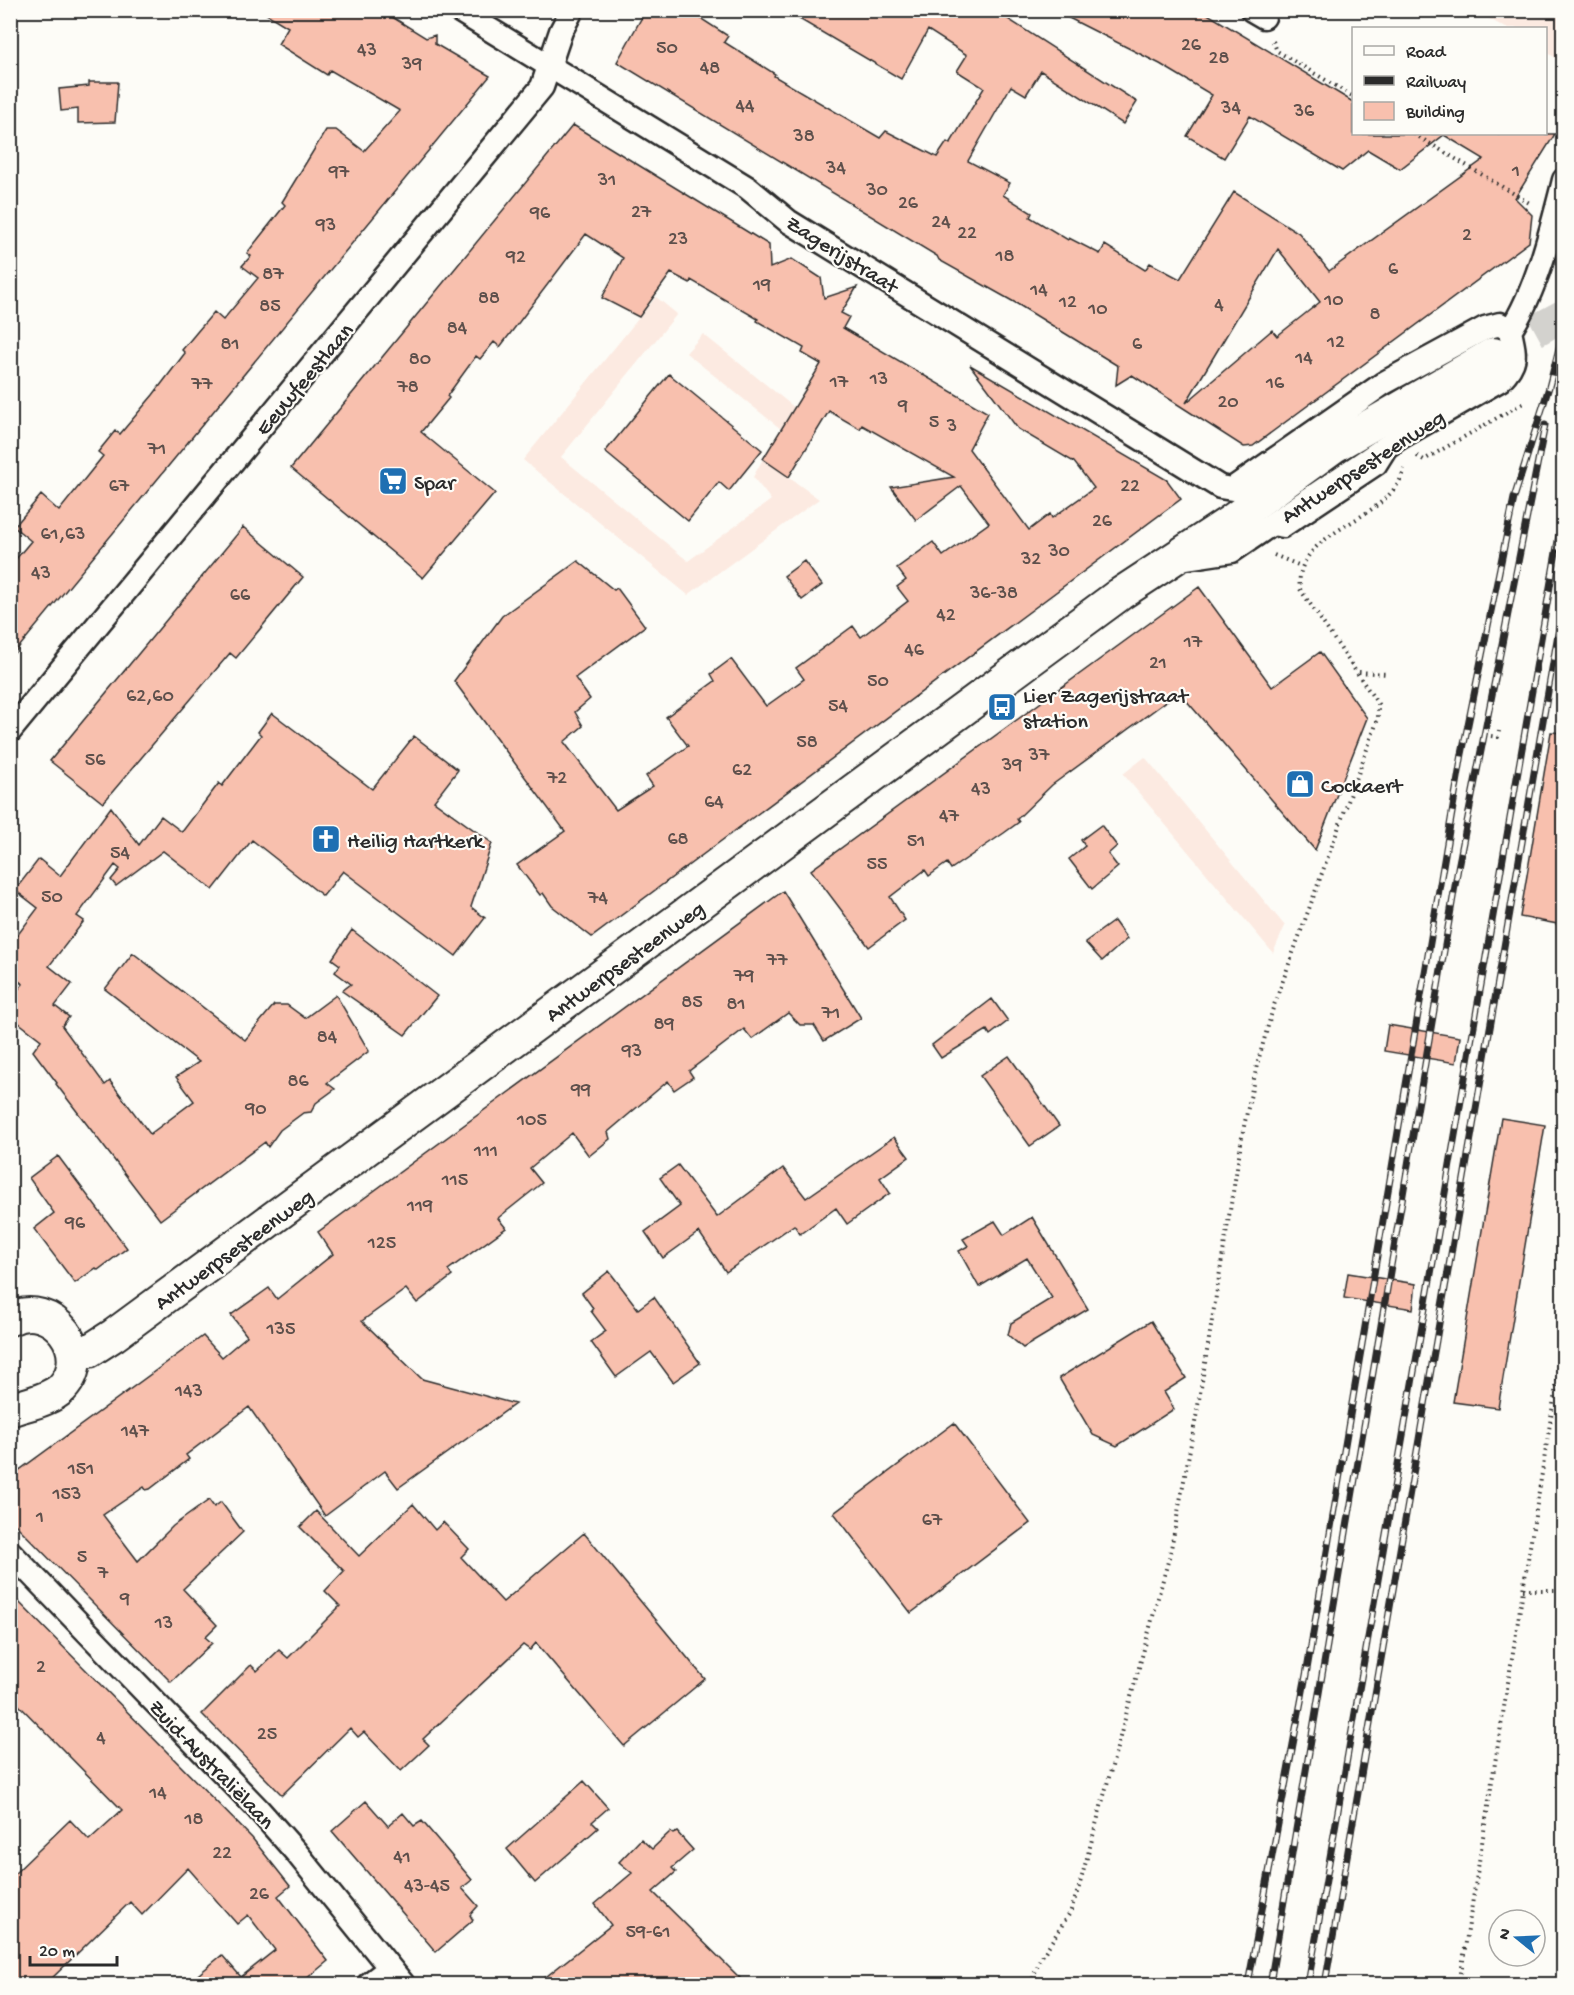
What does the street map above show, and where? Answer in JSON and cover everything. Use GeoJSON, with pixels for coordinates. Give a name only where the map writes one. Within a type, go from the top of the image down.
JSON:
{"type":"FeatureCollection","features":[{"type":"Feature","properties":{"kind":"street","name":"Zagerijstraat"},"geometry":{"type":"LineString","coordinates":[[458,10],[748,188],[788,220],[1220,487],[1232,489],[1384,383],[1485,328],[1500,324],[1509,333]]}},
{"type":"Feature","properties":{"kind":"street","name":"Eeuwfeestlaan"},"geometry":{"type":"LineString","coordinates":[[10,731],[542,87],[551,67],[561,31],[572,10]]}},
{"type":"Feature","properties":{"kind":"street"},"geometry":{"type":"LineString","coordinates":[[1509,333],[1554,218],[1563,180]]}},
{"type":"Feature","properties":{"kind":"street","name":"Antwerpsesteenweg"},"geometry":{"type":"LineString","coordinates":[[75,1354],[89,1351],[114,1335],[1094,613],[1172,560],[1232,521],[1333,447],[1509,333],[1516,356],[1511,369],[1500,380],[1404,445],[1263,529],[1232,551],[1172,560]]}},
{"type":"Feature","properties":{"kind":"street"},"geometry":{"type":"LineString","coordinates":[[10,1410],[55,1394],[64,1386],[72,1369],[75,1354],[66,1332],[52,1320],[38,1314],[11,1317]]}},
{"type":"Feature","properties":{"kind":"street","name":"Zuid-Australiëlaan"},"geometry":{"type":"LineString","coordinates":[[10,1552],[258,1809],[397,1976]]}},
{"type":"Feature","properties":{"kind":"street"},"geometry":{"type":"LineString","coordinates":[[369,1984],[397,1976]]}},
{"type":"Feature","properties":{"kind":"path"},"geometry":{"type":"LineString","coordinates":[[1258,14],[1277,51],[1352,96]]}},
{"type":"Feature","properties":{"kind":"path"},"geometry":{"type":"LineString","coordinates":[[1415,135],[1554,218]]}},
{"type":"Feature","properties":{"kind":"path"},"geometry":{"type":"LineString","coordinates":[[1404,445],[1424,460],[1523,403]]}},
{"type":"Feature","properties":{"kind":"path"},"geometry":{"type":"LineString","coordinates":[[1031,1984],[1040,1961],[1070,1913],[1076,1895],[1170,1554],[1197,1412],[1243,1131],[1257,1065],[1273,1008],[1378,719],[1378,704],[1300,589],[1301,566],[1316,548],[1386,498],[1402,478],[1406,460]]}},
{"type":"Feature","properties":{"kind":"path"},"geometry":{"type":"LineString","coordinates":[[1358,672],[1387,674]]}},
{"type":"Feature","properties":{"kind":"path"},"geometry":{"type":"LineString","coordinates":[[1491,736],[1498,737],[1499,731]]}},
{"type":"Feature","properties":{"kind":"path"},"geometry":{"type":"LineString","coordinates":[[1460,1979],[1563,1337]]}},
{"type":"Feature","properties":{"kind":"path"},"geometry":{"type":"LineString","coordinates":[[1523,1590],[1563,1590]]}},
{"type":"Feature","properties":{"kind":"shaded area"},"geometry":{"type":"Polygon","coordinates":[[[1475,11],[1563,11],[1563,62],[1547,53],[1547,27],[1504,27],[1475,11]]]}},
{"type":"Feature","properties":{"kind":"shaded area"},"geometry":{"type":"Polygon","coordinates":[[[656,297],[677,314],[561,457],[688,561],[771,500],[753,477],[763,459],[819,499],[688,595],[523,460],[656,297]]]}},
{"type":"Feature","properties":{"kind":"shaded area"},"geometry":{"type":"Polygon","coordinates":[[[703,334],[795,408],[781,429],[686,353],[703,334]]]}},
{"type":"Feature","properties":{"kind":"shaded area"},"geometry":{"type":"Polygon","coordinates":[[[1145,757],[1285,926],[1273,953],[1123,774],[1145,757]]]}},
{"type":"Feature","properties":{"kind":"building"},"geometry":{"type":"Polygon","coordinates":[[[260,10],[381,10],[426,38],[435,35],[435,44],[490,76],[10,658],[10,566],[31,541],[14,527],[41,495],[59,511],[103,456],[98,452],[115,431],[120,434],[153,395],[185,353],[182,350],[214,312],[223,320],[258,278],[242,266],[251,256],[247,253],[285,205],[282,202],[326,130],[336,130],[364,151],[400,111],[330,70],[327,75],[278,44],[288,27],[260,10]]]}},
{"type":"Feature","properties":{"kind":"building"},"geometry":{"type":"Polygon","coordinates":[[[646,10],[703,10],[700,18],[728,36],[724,42],[775,74],[774,76],[880,138],[886,131],[937,157],[947,142],[950,144],[984,88],[957,71],[967,55],[928,30],[901,79],[784,10],[994,10],[1137,102],[1123,124],[1041,71],[1026,95],[1011,86],[968,161],[1010,183],[1003,195],[1032,213],[1030,217],[1068,240],[1069,238],[1100,254],[1105,245],[1145,270],[1150,263],[1180,279],[1234,192],[1299,233],[1329,271],[1484,159],[1444,135],[1555,134],[1515,198],[1532,215],[1529,242],[1253,446],[1244,447],[1132,375],[1116,385],[1118,366],[1014,302],[939,260],[937,256],[617,62],[646,10]],[[1278,249],[1186,403],[1272,330],[1277,336],[1320,302],[1278,249]]]}},
{"type":"Feature","properties":{"kind":"building"},"geometry":{"type":"Polygon","coordinates":[[[1053,10],[1201,10],[1352,101],[1352,135],[1444,135],[1400,169],[1368,150],[1342,171],[1250,116],[1224,158],[1187,136],[1212,95],[1160,64],[1053,10]]]}},
{"type":"Feature","properties":{"kind":"building"},"geometry":{"type":"Polygon","coordinates":[[[89,82],[118,82],[115,122],[78,123],[78,109],[61,111],[59,89],[89,86],[89,82]]]}},
{"type":"Feature","properties":{"kind":"building"},"geometry":{"type":"Polygon","coordinates":[[[573,125],[769,245],[770,268],[792,259],[821,278],[824,298],[857,287],[841,313],[849,317],[843,328],[988,413],[969,449],[1029,530],[1050,514],[1052,518],[1094,488],[1074,462],[1018,429],[970,365],[1167,480],[1181,499],[592,937],[552,906],[543,893],[540,895],[517,865],[565,831],[454,681],[502,616],[578,561],[614,590],[617,588],[645,626],[575,678],[590,699],[575,712],[583,726],[564,742],[616,810],[653,786],[646,776],[688,746],[666,717],[715,681],[711,674],[731,659],[766,706],[804,679],[796,668],[853,626],[861,637],[908,601],[897,587],[906,580],[897,568],[933,542],[943,556],[989,523],[961,486],[916,520],[891,487],[954,477],[862,425],[860,429],[829,411],[789,477],[763,459],[821,364],[802,353],[804,348],[757,321],[758,319],[691,280],[690,283],[671,273],[639,317],[602,298],[623,258],[586,234],[500,347],[494,342],[480,359],[476,356],[447,396],[449,398],[421,432],[495,493],[423,578],[291,468],[573,125]]]}},
{"type":"Feature","properties":{"kind":"building"},"geometry":{"type":"Polygon","coordinates":[[[669,374],[762,450],[729,491],[719,482],[688,521],[605,452],[669,374]]]}},
{"type":"Feature","properties":{"kind":"building"},"geometry":{"type":"Polygon","coordinates":[[[243,527],[303,577],[236,658],[230,653],[103,803],[50,761],[243,527]]]}},
{"type":"Feature","properties":{"kind":"building"},"geometry":{"type":"Polygon","coordinates":[[[804,561],[822,585],[802,600],[784,576],[804,561]]]}},
{"type":"Feature","properties":{"kind":"building"},"geometry":{"type":"Polygon","coordinates":[[[1199,587],[1272,687],[1320,652],[1367,718],[1315,850],[1179,692],[1052,785],[1017,819],[1019,822],[1004,833],[951,869],[947,863],[929,876],[925,870],[890,897],[905,920],[869,947],[811,870],[1199,587]]]}},
{"type":"Feature","properties":{"kind":"building"},"geometry":{"type":"Polygon","coordinates":[[[272,713],[372,789],[414,736],[458,770],[434,801],[492,843],[471,907],[485,918],[456,956],[343,871],[323,896],[252,840],[213,890],[163,851],[116,886],[111,880],[120,869],[115,865],[77,916],[84,921],[49,966],[72,984],[55,1006],[69,1017],[62,1026],[105,1085],[110,1081],[150,1134],[194,1101],[176,1077],[199,1062],[105,989],[133,953],[245,1040],[274,1005],[287,1005],[305,1018],[336,995],[369,1051],[327,1083],[335,1089],[316,1103],[311,1112],[303,1113],[280,1130],[268,1147],[265,1142],[160,1220],[33,1051],[41,1040],[10,1016],[10,999],[23,984],[10,975],[10,945],[38,908],[15,890],[39,859],[60,876],[111,807],[139,845],[161,816],[182,832],[219,783],[222,786],[261,735],[258,732],[272,713]]]}},
{"type":"Feature","properties":{"kind":"building"},"geometry":{"type":"Polygon","coordinates":[[[1551,732],[1563,733],[1563,925],[1520,917],[1551,732]]]}},
{"type":"Feature","properties":{"kind":"building"},"geometry":{"type":"Polygon","coordinates":[[[1101,825],[1117,846],[1108,854],[1118,867],[1092,889],[1069,859],[1085,846],[1081,840],[1101,825]]]}},
{"type":"Feature","properties":{"kind":"building"},"geometry":{"type":"Polygon","coordinates":[[[783,891],[861,1018],[824,1041],[814,1025],[800,1025],[788,1013],[752,1039],[744,1029],[689,1071],[693,1077],[674,1090],[668,1081],[608,1132],[610,1139],[589,1156],[572,1133],[530,1168],[542,1183],[498,1218],[506,1228],[448,1270],[452,1276],[417,1303],[406,1289],[362,1321],[422,1379],[515,1404],[398,1488],[385,1471],[325,1516],[249,1407],[186,1455],[189,1459],[150,1489],[146,1490],[144,1487],[103,1515],[138,1561],[173,1526],[209,1500],[214,1507],[221,1502],[243,1532],[183,1589],[217,1625],[205,1637],[212,1643],[171,1682],[10,1519],[10,1477],[203,1336],[222,1357],[247,1336],[231,1315],[269,1288],[277,1299],[333,1254],[318,1232],[783,891]]]}},
{"type":"Feature","properties":{"kind":"building"},"geometry":{"type":"Polygon","coordinates":[[[1114,921],[1127,939],[1102,961],[1085,942],[1114,921]]]}},
{"type":"Feature","properties":{"kind":"building"},"geometry":{"type":"Polygon","coordinates":[[[352,930],[437,996],[405,1035],[342,991],[351,984],[335,972],[340,965],[332,959],[352,930]]]}},
{"type":"Feature","properties":{"kind":"building"},"geometry":{"type":"Polygon","coordinates":[[[992,999],[1008,1021],[990,1035],[987,1030],[941,1058],[932,1045],[992,999]]]}},
{"type":"Feature","properties":{"kind":"building"},"geometry":{"type":"Polygon","coordinates":[[[1388,1025],[1460,1037],[1456,1063],[1384,1051],[1388,1025]]]}},
{"type":"Feature","properties":{"kind":"building"},"geometry":{"type":"Polygon","coordinates":[[[1009,1056],[1059,1126],[1030,1146],[980,1076],[1009,1056]]]}},
{"type":"Feature","properties":{"kind":"building"},"geometry":{"type":"Polygon","coordinates":[[[1501,1118],[1545,1125],[1498,1408],[1453,1402],[1501,1118]]]}},
{"type":"Feature","properties":{"kind":"building"},"geometry":{"type":"Polygon","coordinates":[[[894,1137],[909,1157],[880,1178],[890,1193],[847,1224],[836,1208],[800,1234],[794,1225],[726,1272],[699,1232],[663,1258],[645,1232],[680,1206],[660,1178],[678,1165],[717,1217],[783,1168],[806,1198],[894,1137]]]}},
{"type":"Feature","properties":{"kind":"building"},"geometry":{"type":"Polygon","coordinates":[[[58,1156],[127,1248],[98,1270],[96,1268],[75,1283],[34,1229],[54,1213],[29,1178],[58,1156]]]}},
{"type":"Feature","properties":{"kind":"building"},"geometry":{"type":"Polygon","coordinates":[[[1032,1217],[1088,1309],[1023,1348],[1008,1335],[1011,1323],[1052,1298],[1027,1258],[979,1287],[959,1251],[968,1246],[963,1239],[995,1221],[1004,1235],[1032,1217]]]}},
{"type":"Feature","properties":{"kind":"building"},"geometry":{"type":"Polygon","coordinates":[[[609,1271],[638,1309],[654,1297],[700,1363],[673,1382],[651,1352],[616,1377],[591,1342],[606,1331],[591,1311],[593,1308],[582,1293],[609,1271]]]}},
{"type":"Feature","properties":{"kind":"building"},"geometry":{"type":"Polygon","coordinates":[[[1348,1273],[1416,1284],[1413,1309],[1344,1298],[1348,1273]]]}},
{"type":"Feature","properties":{"kind":"building"},"geometry":{"type":"Polygon","coordinates":[[[1151,1321],[1186,1378],[1164,1392],[1174,1409],[1117,1446],[1093,1435],[1059,1378],[1151,1321]]]}},
{"type":"Feature","properties":{"kind":"building"},"geometry":{"type":"Polygon","coordinates":[[[954,1423],[1030,1523],[911,1613],[834,1513],[954,1423]]]}},
{"type":"Feature","properties":{"kind":"building"},"geometry":{"type":"Polygon","coordinates":[[[413,1504],[435,1530],[443,1522],[469,1549],[461,1557],[503,1602],[584,1533],[705,1679],[624,1746],[536,1643],[530,1650],[523,1645],[423,1739],[429,1745],[401,1771],[364,1732],[358,1737],[350,1728],[282,1795],[202,1714],[251,1665],[257,1671],[279,1650],[288,1658],[340,1606],[325,1591],[344,1571],[300,1527],[316,1511],[359,1556],[413,1504]]]}},
{"type":"Feature","properties":{"kind":"building"},"geometry":{"type":"Polygon","coordinates":[[[10,1593],[252,1838],[290,1886],[278,1896],[328,1961],[300,1984],[187,1984],[222,1955],[241,1977],[275,1950],[248,1915],[237,1924],[188,1868],[142,1915],[130,1902],[46,1984],[10,1984],[10,1878],[70,1820],[89,1840],[122,1810],[10,1696],[10,1593]]]}},
{"type":"Feature","properties":{"kind":"building"},"geometry":{"type":"Polygon","coordinates":[[[584,1781],[608,1808],[592,1822],[598,1828],[535,1883],[507,1849],[584,1781]]]}},
{"type":"Feature","properties":{"kind":"building"},"geometry":{"type":"Polygon","coordinates":[[[366,1801],[388,1826],[403,1813],[414,1826],[422,1821],[472,1880],[462,1888],[478,1906],[470,1915],[473,1920],[436,1952],[332,1831],[366,1801]]]}},
{"type":"Feature","properties":{"kind":"building"},"geometry":{"type":"Polygon","coordinates":[[[670,1832],[673,1834],[677,1832],[693,1850],[672,1868],[676,1872],[653,1892],[746,1984],[537,1984],[611,1925],[595,1904],[632,1873],[619,1862],[641,1839],[652,1849],[670,1832]]]}},
{"type":"Feature","properties":{"kind":"tunnel"},"geometry":{"type":"LineString","coordinates":[[1493,354],[1564,315]]}},
{"type":"Feature","properties":{"kind":"railway"},"geometry":{"type":"LineString","coordinates":[[1248,1984],[1306,1675],[1462,754],[1514,498],[1549,387],[1564,329]]}},
{"type":"Feature","properties":{"kind":"railway"},"geometry":{"type":"LineString","coordinates":[[1270,1984],[1458,868],[1545,425]]}},
{"type":"Feature","properties":{"kind":"railway"},"geometry":{"type":"LineString","coordinates":[[1308,1984],[1564,506]]}},
{"type":"Feature","properties":{"kind":"railway"},"geometry":{"type":"LineString","coordinates":[[1325,1984],[1564,599]]}},
{"type":"Feature","properties":{"kind":"place","name":"Spar"},"geometry":{"type":"Point","coordinates":[393,481]}},
{"type":"Feature","properties":{"kind":"place","name":"Lier Zagerijstraat station"},"geometry":{"type":"Point","coordinates":[1002,707]}},
{"type":"Feature","properties":{"kind":"place","name":"Cockaert"},"geometry":{"type":"Point","coordinates":[1300,784]}},
{"type":"Feature","properties":{"kind":"place","name":"Heilig Hartkerk"},"geometry":{"type":"Point","coordinates":[326,839]}}]}
